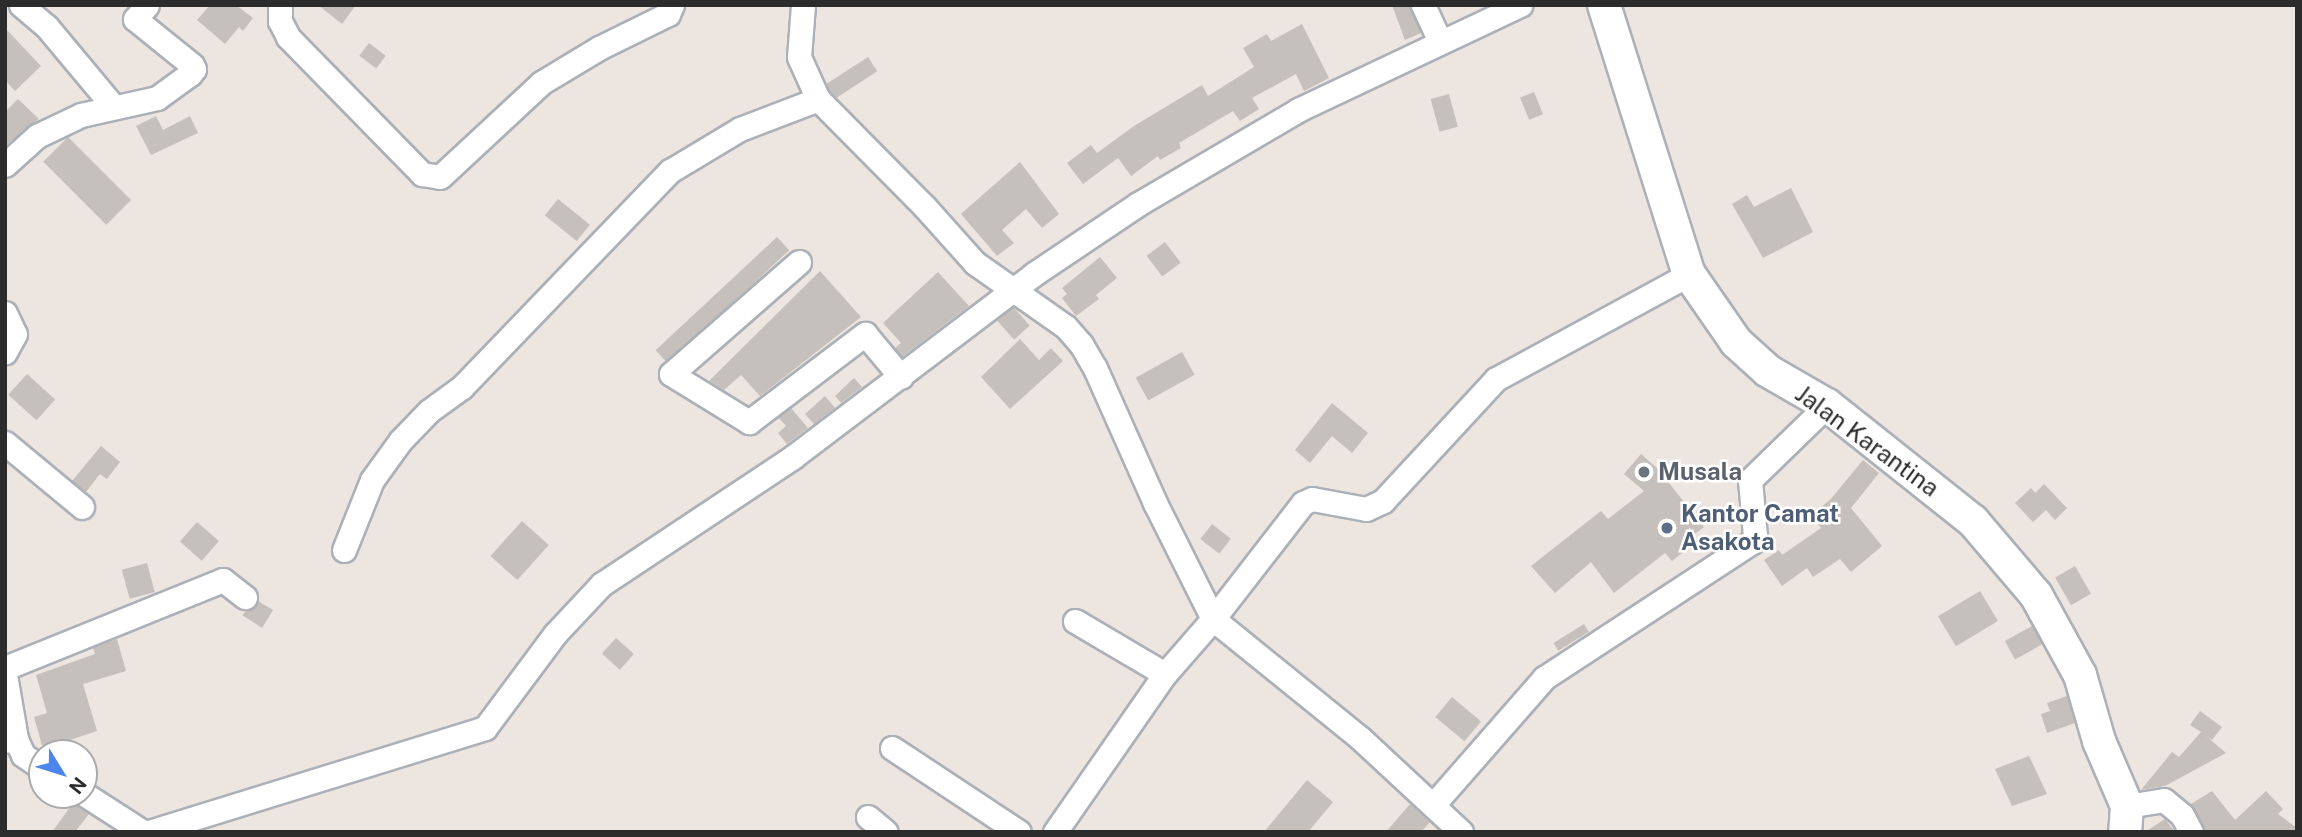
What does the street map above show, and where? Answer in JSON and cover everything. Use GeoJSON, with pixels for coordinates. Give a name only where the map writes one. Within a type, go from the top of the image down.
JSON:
{"type":"FeatureCollection","features":[{"type":"Feature","properties":{"kind":"street"},"geometry":{"type":"LineString","coordinates":[[21,5],[47,27],[114,107]]}},
{"type":"Feature","properties":{"kind":"street"},"geometry":{"type":"LineString","coordinates":[[284,7],[281,21],[288,37],[422,174],[440,177],[541,83],[599,48],[668,13],[672,5]]}},
{"type":"Feature","properties":{"kind":"street"},"geometry":{"type":"LineString","coordinates":[[803,5],[799,57],[818,99],[924,206],[975,263],[1066,327],[1096,368],[1154,503],[1213,620],[1313,698],[1461,832]]}},
{"type":"Feature","properties":{"kind":"street"},"geometry":{"type":"LineString","coordinates":[[1423,5],[1440,41]]}},
{"type":"Feature","properties":{"kind":"street"},"geometry":{"type":"LineString","coordinates":[[149,832],[485,728],[555,634],[602,584],[793,457],[1014,289],[1138,204],[1298,110],[1520,5]]}},
{"type":"Feature","properties":{"kind":"street","name":"Jalan Karantina"},"geometry":{"type":"LineString","coordinates":[[1604,5],[1689,274],[1736,342],[1768,371],[1827,405],[1973,521],[2036,595],[2080,675],[2126,819]]}},
{"type":"Feature","properties":{"kind":"street"},"geometry":{"type":"LineString","coordinates":[[5,165],[37,136],[81,115],[157,98],[194,69],[134,10]]}},
{"type":"Feature","properties":{"kind":"street"},"geometry":{"type":"LineString","coordinates":[[344,550],[372,480],[401,440],[429,411],[462,387],[670,171],[740,129],[818,99]]}},
{"type":"Feature","properties":{"kind":"street"},"geometry":{"type":"LineString","coordinates":[[799,262],[671,374],[750,422],[865,334],[901,377]]}},
{"type":"Feature","properties":{"kind":"street"},"geometry":{"type":"LineString","coordinates":[[1055,832],[1165,674],[1213,620],[1303,503],[1312,499],[1366,509],[1383,501],[1496,379],[1689,274]]}},
{"type":"Feature","properties":{"kind":"street"},"geometry":{"type":"LineString","coordinates":[[5,313],[15,334],[14,341],[5,352]]}},
{"type":"Feature","properties":{"kind":"street"},"geometry":{"type":"LineString","coordinates":[[1433,805],[1544,678],[1752,542],[1755,536],[1750,480],[1827,405]]}},
{"type":"Feature","properties":{"kind":"street"},"geometry":{"type":"LineString","coordinates":[[5,443],[82,507]]}},
{"type":"Feature","properties":{"kind":"street"},"geometry":{"type":"LineString","coordinates":[[5,668],[223,580],[245,597]]}},
{"type":"Feature","properties":{"kind":"street"},"geometry":{"type":"LineString","coordinates":[[1075,621],[1165,674]]}},
{"type":"Feature","properties":{"kind":"street"},"geometry":{"type":"LineString","coordinates":[[5,675],[11,740],[28,758]]}},
{"type":"Feature","properties":{"kind":"street"},"geometry":{"type":"LineString","coordinates":[[892,748],[993,825],[1019,832]]}},
{"type":"Feature","properties":{"kind":"street"},"geometry":{"type":"LineString","coordinates":[[2126,819],[2164,800],[2182,815],[2190,832]]}},
{"type":"Feature","properties":{"kind":"street"},"geometry":{"type":"LineString","coordinates":[[98,803],[144,832]]}},
{"type":"Feature","properties":{"kind":"street"},"geometry":{"type":"LineString","coordinates":[[868,817],[886,832]]}},
{"type":"Feature","properties":{"kind":"building"},"geometry":{"type":"Polygon","coordinates":[[[210,5],[236,5],[253,18],[243,31],[239,27],[225,44],[197,20],[210,5]]]}},
{"type":"Feature","properties":{"kind":"building"},"geometry":{"type":"Polygon","coordinates":[[[318,5],[356,5],[342,24],[318,5]]]}},
{"type":"Feature","properties":{"kind":"building"},"geometry":{"type":"Polygon","coordinates":[[[1392,5],[1409,5],[1421,33],[1405,40],[1392,5]]]}},
{"type":"Feature","properties":{"kind":"building"},"geometry":{"type":"Polygon","coordinates":[[[1302,24],[1329,78],[1304,91],[1296,74],[1252,98],[1259,109],[1240,121],[1233,111],[1179,143],[1181,148],[1160,160],[1158,156],[1131,176],[1118,158],[1083,184],[1067,163],[1091,145],[1097,153],[1134,126],[1202,85],[1208,96],[1254,67],[1243,48],[1267,34],[1271,41],[1302,24]]]}},
{"type":"Feature","properties":{"kind":"building"},"geometry":{"type":"Polygon","coordinates":[[[5,28],[41,66],[15,91],[5,80],[5,28]]]}},
{"type":"Feature","properties":{"kind":"building"},"geometry":{"type":"Polygon","coordinates":[[[369,43],[386,56],[376,68],[359,56],[369,43]]]}},
{"type":"Feature","properties":{"kind":"building"},"geometry":{"type":"Polygon","coordinates":[[[868,57],[877,71],[835,98],[826,84],[868,57]]]}},
{"type":"Feature","properties":{"kind":"building"},"geometry":{"type":"Polygon","coordinates":[[[1534,92],[1543,114],[1529,120],[1520,98],[1534,92]]]}},
{"type":"Feature","properties":{"kind":"building"},"geometry":{"type":"Polygon","coordinates":[[[1449,94],[1458,127],[1439,132],[1431,99],[1449,94]]]}},
{"type":"Feature","properties":{"kind":"building"},"geometry":{"type":"Polygon","coordinates":[[[18,99],[39,119],[5,146],[5,112],[18,99]]]}},
{"type":"Feature","properties":{"kind":"building"},"geometry":{"type":"Polygon","coordinates":[[[156,116],[163,130],[190,116],[198,133],[151,155],[136,126],[156,116]]]}},
{"type":"Feature","properties":{"kind":"building"},"geometry":{"type":"Polygon","coordinates":[[[68,137],[131,200],[106,225],[43,162],[68,137]]]}},
{"type":"Feature","properties":{"kind":"building"},"geometry":{"type":"Polygon","coordinates":[[[1020,162],[1059,214],[1042,228],[1026,209],[1002,230],[1014,243],[997,256],[961,214],[1020,162]]]}},
{"type":"Feature","properties":{"kind":"building"},"geometry":{"type":"Polygon","coordinates":[[[1791,188],[1813,232],[1763,258],[1732,204],[1747,195],[1754,207],[1791,188]]]}},
{"type":"Feature","properties":{"kind":"building"},"geometry":{"type":"Polygon","coordinates":[[[558,199],[590,225],[577,241],[545,215],[558,199]]]}},
{"type":"Feature","properties":{"kind":"building"},"geometry":{"type":"Polygon","coordinates":[[[777,237],[789,250],[668,363],[656,350],[777,237]]]}},
{"type":"Feature","properties":{"kind":"building"},"geometry":{"type":"Polygon","coordinates":[[[1165,242],[1181,263],[1162,277],[1147,256],[1165,242]]]}},
{"type":"Feature","properties":{"kind":"building"},"geometry":{"type":"Polygon","coordinates":[[[1100,257],[1117,278],[1096,295],[1099,299],[1076,316],[1062,298],[1067,294],[1062,288],[1100,257]]]}},
{"type":"Feature","properties":{"kind":"building"},"geometry":{"type":"Polygon","coordinates":[[[820,271],[861,317],[760,396],[741,375],[724,390],[709,381],[820,271]]]}},
{"type":"Feature","properties":{"kind":"building"},"geometry":{"type":"Polygon","coordinates":[[[938,272],[969,306],[902,357],[895,348],[901,343],[883,323],[938,272]]]}},
{"type":"Feature","properties":{"kind":"building"},"geometry":{"type":"Polygon","coordinates":[[[1013,307],[1030,326],[1014,340],[997,321],[1013,307]]]}},
{"type":"Feature","properties":{"kind":"building"},"geometry":{"type":"Polygon","coordinates":[[[1020,339],[1039,360],[1051,348],[1063,361],[1010,409],[981,377],[1020,339]]]}},
{"type":"Feature","properties":{"kind":"building"},"geometry":{"type":"Polygon","coordinates":[[[1182,352],[1195,375],[1148,400],[1136,378],[1182,352]]]}},
{"type":"Feature","properties":{"kind":"building"},"geometry":{"type":"Polygon","coordinates":[[[27,374],[55,399],[37,420],[8,395],[27,374]]]}},
{"type":"Feature","properties":{"kind":"building"},"geometry":{"type":"Polygon","coordinates":[[[854,378],[862,387],[841,403],[835,396],[854,378]]]}},
{"type":"Feature","properties":{"kind":"building"},"geometry":{"type":"Polygon","coordinates":[[[825,396],[835,408],[814,424],[805,414],[825,396]]]}},
{"type":"Feature","properties":{"kind":"building"},"geometry":{"type":"Polygon","coordinates":[[[1332,403],[1368,433],[1352,453],[1332,436],[1310,463],[1295,450],[1332,403]]]}},
{"type":"Feature","properties":{"kind":"building"},"geometry":{"type":"Polygon","coordinates":[[[791,408],[808,428],[787,444],[778,433],[786,426],[778,417],[791,408]]]}},
{"type":"Feature","properties":{"kind":"building"},"geometry":{"type":"Polygon","coordinates":[[[101,446],[120,462],[107,479],[100,474],[86,492],[72,481],[101,446]]]}},
{"type":"Feature","properties":{"kind":"building"},"geometry":{"type":"Polygon","coordinates":[[[1641,454],[1657,468],[1704,527],[1692,536],[1696,542],[1672,561],[1665,553],[1614,593],[1591,562],[1555,593],[1531,566],[1601,511],[1608,519],[1644,491],[1624,474],[1641,454]]]}},
{"type":"Feature","properties":{"kind":"building"},"geometry":{"type":"Polygon","coordinates":[[[1863,460],[1879,473],[1851,508],[1882,546],[1851,572],[1840,559],[1813,577],[1807,568],[1782,586],[1764,560],[1779,550],[1782,555],[1821,528],[1811,515],[1830,500],[1863,460]]]}},
{"type":"Feature","properties":{"kind":"building"},"geometry":{"type":"Polygon","coordinates":[[[2044,484],[2067,508],[2055,520],[2046,510],[2033,522],[2015,503],[2031,488],[2035,493],[2044,484]]]}},
{"type":"Feature","properties":{"kind":"building"},"geometry":{"type":"Polygon","coordinates":[[[522,521],[549,545],[517,580],[491,556],[522,521]]]}},
{"type":"Feature","properties":{"kind":"building"},"geometry":{"type":"Polygon","coordinates":[[[197,522],[219,541],[202,561],[180,542],[197,522]]]}},
{"type":"Feature","properties":{"kind":"building"},"geometry":{"type":"Polygon","coordinates":[[[1212,524],[1231,539],[1219,554],[1200,539],[1212,524]]]}},
{"type":"Feature","properties":{"kind":"building"},"geometry":{"type":"Polygon","coordinates":[[[147,563],[155,592],[130,599],[122,570],[147,563]]]}},
{"type":"Feature","properties":{"kind":"building"},"geometry":{"type":"Polygon","coordinates":[[[2075,566],[2091,594],[2071,605],[2055,578],[2075,566]]]}},
{"type":"Feature","properties":{"kind":"building"},"geometry":{"type":"Polygon","coordinates":[[[1980,591],[1998,621],[1956,646],[1938,616],[1980,591]]]}},
{"type":"Feature","properties":{"kind":"building"},"geometry":{"type":"Polygon","coordinates":[[[258,601],[273,610],[262,628],[242,615],[258,601]]]}},
{"type":"Feature","properties":{"kind":"building"},"geometry":{"type":"Polygon","coordinates":[[[1584,624],[1589,632],[1558,651],[1553,643],[1584,624]]]}},
{"type":"Feature","properties":{"kind":"building"},"geometry":{"type":"Polygon","coordinates":[[[2032,626],[2042,644],[2015,659],[2005,641],[2032,626]]]}},
{"type":"Feature","properties":{"kind":"building"},"geometry":{"type":"Polygon","coordinates":[[[616,638],[634,654],[620,670],[602,654],[616,638]]]}},
{"type":"Feature","properties":{"kind":"building"},"geometry":{"type":"Polygon","coordinates":[[[117,639],[126,671],[83,684],[97,731],[73,739],[40,739],[34,717],[47,713],[36,675],[95,654],[93,648],[117,639]]]}},
{"type":"Feature","properties":{"kind":"building"},"geometry":{"type":"Polygon","coordinates":[[[2067,696],[2075,723],[2047,733],[2041,714],[2050,711],[2047,703],[2067,696]]]}},
{"type":"Feature","properties":{"kind":"building"},"geometry":{"type":"Polygon","coordinates":[[[1452,697],[1481,721],[1464,741],[1435,717],[1452,697]]]}},
{"type":"Feature","properties":{"kind":"building"},"geometry":{"type":"Polygon","coordinates":[[[2200,711],[2222,727],[2212,740],[2206,736],[2226,753],[2165,786],[2141,790],[2172,752],[2179,757],[2201,732],[2190,725],[2200,711]]]}},
{"type":"Feature","properties":{"kind":"building"},"geometry":{"type":"Polygon","coordinates":[[[2029,756],[2047,794],[2012,806],[1995,769],[2029,756]]]}},
{"type":"Feature","properties":{"kind":"building"},"geometry":{"type":"Polygon","coordinates":[[[1307,780],[1333,802],[1308,832],[1264,832],[1307,780]]]}},
{"type":"Feature","properties":{"kind":"building"},"geometry":{"type":"Polygon","coordinates":[[[2212,791],[2235,820],[2266,791],[2283,809],[2278,814],[2297,828],[2297,832],[2205,832],[2191,804],[2212,791]]]}},
{"type":"Feature","properties":{"kind":"building"},"geometry":{"type":"Polygon","coordinates":[[[1410,804],[1430,822],[1421,832],[1386,832],[1410,804]]]}},
{"type":"Feature","properties":{"kind":"building"},"geometry":{"type":"Polygon","coordinates":[[[69,809],[82,809],[89,814],[75,832],[52,832],[69,809]]]}},
{"type":"Feature","properties":{"kind":"building"},"geometry":{"type":"Polygon","coordinates":[[[2165,819],[2175,832],[2145,832],[2165,819]]]}},
{"type":"Feature","properties":{"kind":"place","name":"Musala"},"geometry":{"type":"Point","coordinates":[1644,472]}},
{"type":"Feature","properties":{"kind":"place","name":"Kantor Camat Asakota"},"geometry":{"type":"Point","coordinates":[1667,528]}}]}
